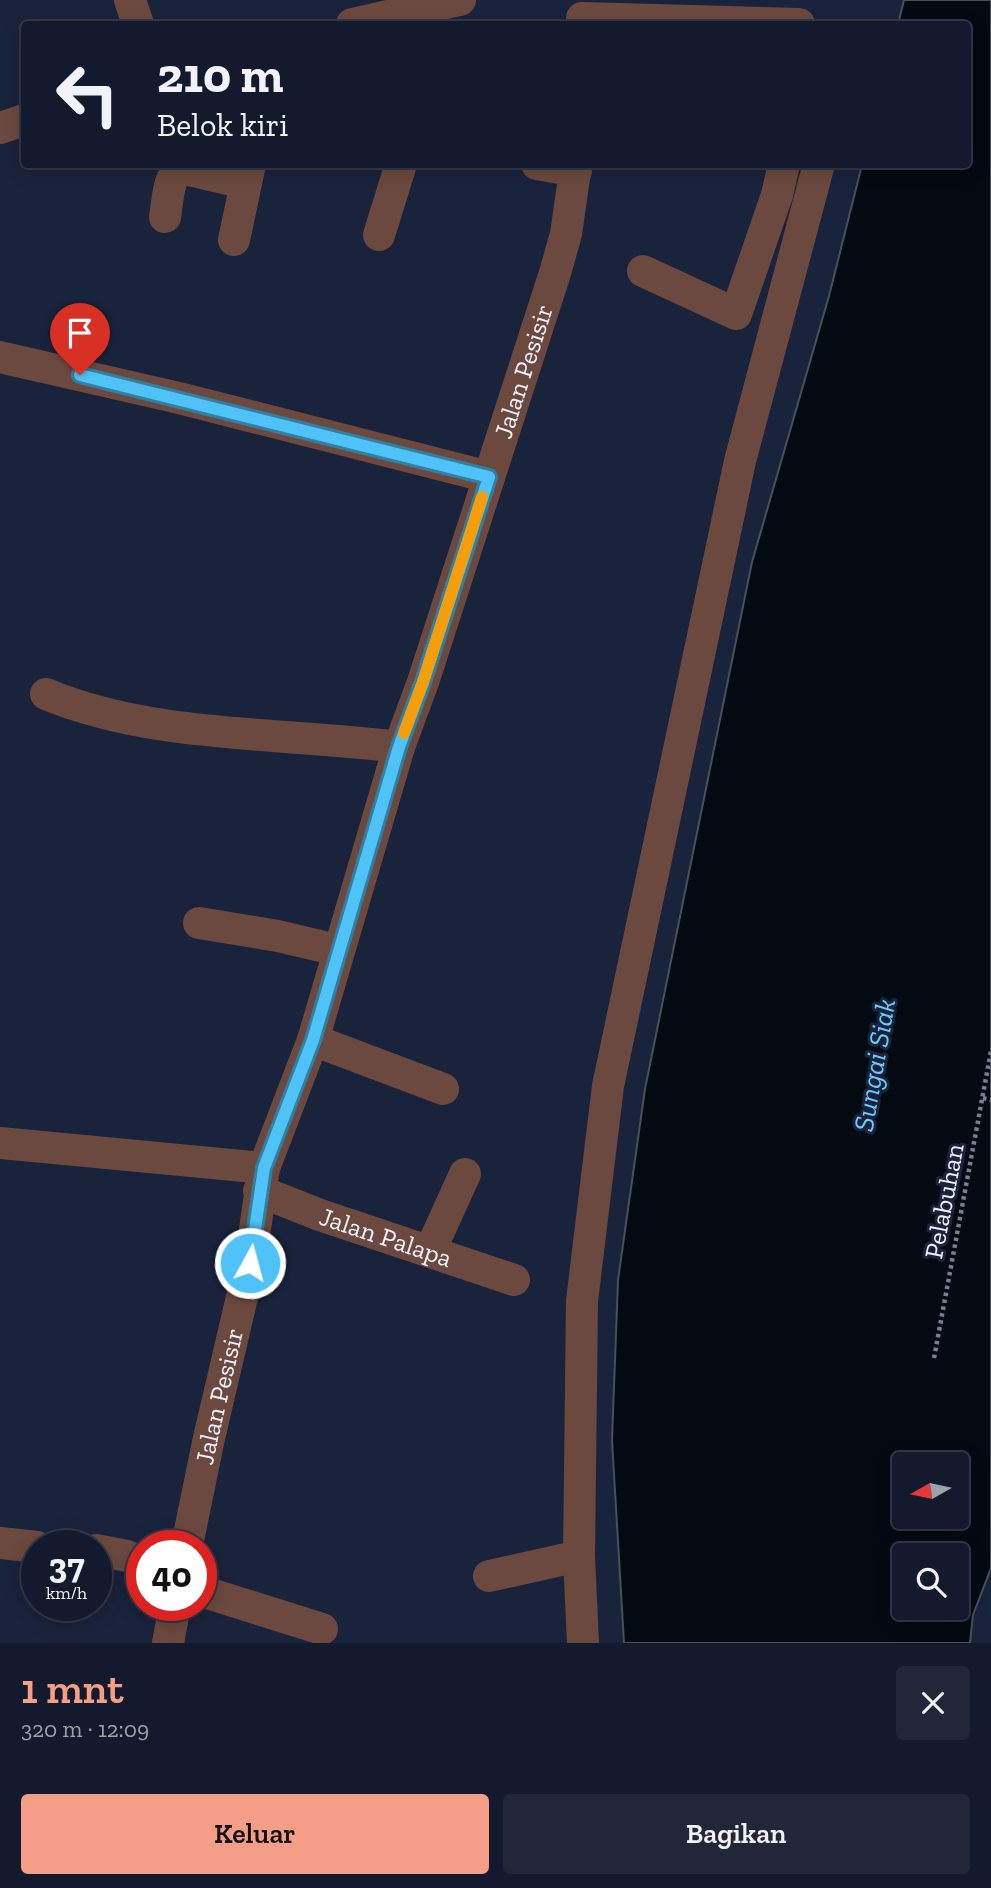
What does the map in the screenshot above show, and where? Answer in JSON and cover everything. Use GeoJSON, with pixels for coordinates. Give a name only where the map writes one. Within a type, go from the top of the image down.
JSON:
{"type":"FeatureCollection","features":[{"type":"Feature","properties":{"kind":"street"},"geometry":{"type":"LineString","coordinates":[[130,0],[137,21]]}},
{"type":"Feature","properties":{"kind":"street"},"geometry":{"type":"LineString","coordinates":[[352,16],[460,0]]}},
{"type":"Feature","properties":{"kind":"street"},"geometry":{"type":"LineString","coordinates":[[808,21],[810,0]]}},
{"type":"Feature","properties":{"kind":"street"},"geometry":{"type":"LineString","coordinates":[[582,14],[734,21]]}},
{"type":"Feature","properties":{"kind":"street"},"geometry":{"type":"LineString","coordinates":[[0,128],[21,121]]}},
{"type":"Feature","properties":{"kind":"street"},"geometry":{"type":"LineString","coordinates":[[379,235],[400,168]]}},
{"type":"Feature","properties":{"kind":"street","name":"Jalan Pesisir"},"geometry":{"type":"LineString","coordinates":[[190,1530],[250,1263],[262,1180],[313,1040],[337,950],[399,747],[423,682],[555,273],[566,234],[576,168]]}},
{"type":"Feature","properties":{"kind":"street"},"geometry":{"type":"LineString","coordinates":[[643,271],[736,314],[777,195],[783,168]]}},
{"type":"Feature","properties":{"kind":"street"},"geometry":{"type":"LineString","coordinates":[[583,1643],[579,1556],[582,1301],[608,1086],[740,461],[818,168]]}},
{"type":"Feature","properties":{"kind":"street"},"geometry":{"type":"LineString","coordinates":[[166,217],[173,176],[178,170],[247,174],[234,240]]}},
{"type":"Feature","properties":{"kind":"street"},"geometry":{"type":"LineString","coordinates":[[0,357],[179,398],[489,477]]}},
{"type":"Feature","properties":{"kind":"street"},"geometry":{"type":"LineString","coordinates":[[46,694],[93,710],[136,719],[223,732],[350,740],[399,747]]}},
{"type":"Feature","properties":{"kind":"street"},"geometry":{"type":"LineString","coordinates":[[199,923],[278,936],[337,950]]}},
{"type":"Feature","properties":{"kind":"street"},"geometry":{"type":"LineString","coordinates":[[313,1040],[443,1090]]}},
{"type":"Feature","properties":{"kind":"street","name":"Jalan Palapa"},"geometry":{"type":"LineString","coordinates":[[0,1143],[262,1180],[320,1215],[514,1280]]}},
{"type":"Feature","properties":{"kind":"street"},"geometry":{"type":"LineString","coordinates":[[430,1251],[466,1174]]}},
{"type":"Feature","properties":{"kind":"street"},"geometry":{"type":"LineString","coordinates":[[0,1543],[21,1545]]}},
{"type":"Feature","properties":{"kind":"street"},"geometry":{"type":"LineString","coordinates":[[489,1576],[579,1556]]}},
{"type":"Feature","properties":{"kind":"street"},"geometry":{"type":"LineString","coordinates":[[217,1596],[323,1629]]}},
{"type":"Feature","properties":{"kind":"street"},"geometry":{"type":"LineString","coordinates":[[168,1643],[172,1621]]}},
{"type":"Feature","properties":{"kind":"path","name":"Pelabuhan"},"geometry":{"type":"LineString","coordinates":[[934,1358],[991,1051]]}},
{"type":"Feature","properties":{"kind":"path"},"geometry":{"type":"LineString","coordinates":[[982,1098],[991,1100]]}},
{"type":"Feature","properties":{"kind":"water","name":"Sungai Siak"},"geometry":{"type":"Polygon","coordinates":[[[904,0],[991,0],[991,1568],[973,1615],[970,1643],[624,1643],[612,1440],[618,1280],[645,1089],[752,562],[829,296],[861,168],[971,168],[971,21],[899,21],[904,0]]]}},
{"type":"Feature","properties":{"kind":"slow traffic"},"geometry":{"type":"LineString","coordinates":[[404,733],[482,497]]}},
{"type":"Feature","properties":{"kind":"route"},"geometry":{"type":"LineString","coordinates":[[80,375],[489,477],[423,682],[399,747],[337,950],[313,1040],[264,1168],[250,1263]]}}]}
